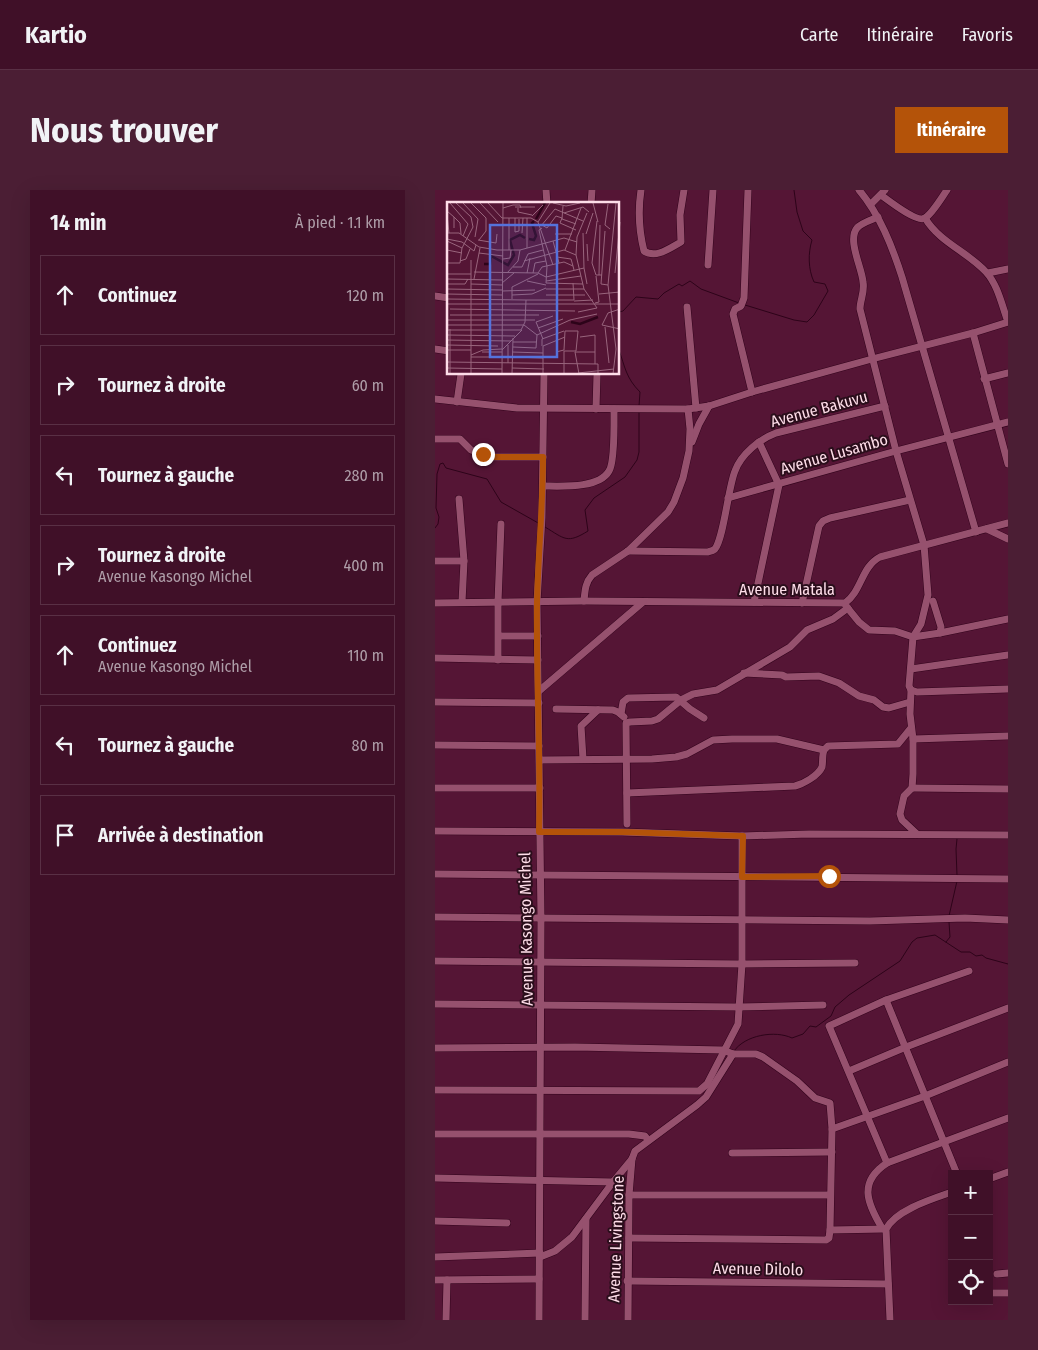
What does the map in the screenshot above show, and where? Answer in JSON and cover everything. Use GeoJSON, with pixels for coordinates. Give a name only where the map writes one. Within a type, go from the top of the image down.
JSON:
{"type":"FeatureCollection","features":[{"type":"Feature","properties":{"kind":"street"},"geometry":{"type":"LineString","coordinates":[[641,190],[641,237],[644,251],[649,255],[656,254],[681,242],[680,215],[684,190]]}},
{"type":"Feature","properties":{"kind":"street"},"geometry":{"type":"LineString","coordinates":[[708,265],[713,190]]}},
{"type":"Feature","properties":{"kind":"street"},"geometry":{"type":"LineString","coordinates":[[748,190],[744,298],[741,306],[735,309],[733,314],[752,392]]}},
{"type":"Feature","properties":{"kind":"street"},"geometry":{"type":"LineString","coordinates":[[859,190],[871,204],[892,247],[976,532]]}},
{"type":"Feature","properties":{"kind":"street"},"geometry":{"type":"LineString","coordinates":[[871,204],[883,193],[905,212],[921,219],[925,218],[947,190]]}},
{"type":"Feature","properties":{"kind":"street"},"geometry":{"type":"LineString","coordinates":[[878,217],[861,224],[853,235],[854,247],[864,287],[860,309],[910,500],[924,544],[928,595],[921,624],[913,637],[909,686],[911,690],[913,779],[912,788],[904,796],[900,814],[901,820],[917,834]]}},
{"type":"Feature","properties":{"kind":"street"},"geometry":{"type":"LineString","coordinates":[[435,399],[494,406],[543,409],[692,409],[709,406],[752,392],[923,347],[1008,322],[995,286],[988,273],[935,232],[925,218]]}},
{"type":"Feature","properties":{"kind":"street"},"geometry":{"type":"LineString","coordinates":[[988,273],[1008,269]]}},
{"type":"Feature","properties":{"kind":"street"},"geometry":{"type":"LineString","coordinates":[[687,307],[692,409],[689,451]]}},
{"type":"Feature","properties":{"kind":"street"},"geometry":{"type":"LineString","coordinates":[[973,333],[1008,464]]}},
{"type":"Feature","properties":{"kind":"street"},"geometry":{"type":"LineString","coordinates":[[984,379],[1008,373]]}},
{"type":"Feature","properties":{"kind":"street"},"geometry":{"type":"LineString","coordinates":[[457,402],[461,375]]}},
{"type":"Feature","properties":{"kind":"street"},"geometry":{"type":"LineString","coordinates":[[544,375],[543,486],[587,485],[599,480],[609,472],[613,451],[615,409]]}},
{"type":"Feature","properties":{"kind":"street"},"geometry":{"type":"LineString","coordinates":[[596,408],[597,375]]}},
{"type":"Feature","properties":{"kind":"street"},"geometry":{"type":"LineString","coordinates":[[584,602],[585,588],[592,575],[628,551],[668,512],[683,478],[689,451],[699,424],[709,406]]}},
{"type":"Feature","properties":{"kind":"street","name":"Avenue Bakuvu"},"geometry":{"type":"LineString","coordinates":[[628,551],[713,551],[721,530],[735,470],[740,461],[759,442],[767,436],[777,433],[885,406]]}},
{"type":"Feature","properties":{"kind":"street","name":"Avenue Lusambo"},"geometry":{"type":"LineString","coordinates":[[728,498],[1008,422]]}},
{"type":"Feature","properties":{"kind":"street"},"geometry":{"type":"LineString","coordinates":[[435,439],[460,438],[471,450],[491,457],[543,457]]}},
{"type":"Feature","properties":{"kind":"street"},"geometry":{"type":"LineString","coordinates":[[754,602],[779,484],[759,442]]}},
{"type":"Feature","properties":{"kind":"street","name":"Avenue Kasongo Michel"},"geometry":{"type":"LineString","coordinates":[[539,1320],[541,919],[537,602],[543,486]]}},
{"type":"Feature","properties":{"kind":"street"},"geometry":{"type":"LineString","coordinates":[[459,498],[463,561],[462,602]]}},
{"type":"Feature","properties":{"kind":"street"},"geometry":{"type":"LineString","coordinates":[[802,603],[819,526],[823,521],[910,500]]}},
{"type":"Feature","properties":{"kind":"street","name":"Avenue Matala"},"geometry":{"type":"LineString","coordinates":[[435,603],[754,602],[846,606],[867,567],[879,557],[1008,523]]}},
{"type":"Feature","properties":{"kind":"street"},"geometry":{"type":"LineString","coordinates":[[499,660],[498,602],[501,524]]}},
{"type":"Feature","properties":{"kind":"street"},"geometry":{"type":"LineString","coordinates":[[987,529],[1008,539]]}},
{"type":"Feature","properties":{"kind":"street"},"geometry":{"type":"LineString","coordinates":[[435,561],[463,561]]}},
{"type":"Feature","properties":{"kind":"street"},"geometry":{"type":"LineString","coordinates":[[933,601],[941,626],[940,633]]}},
{"type":"Feature","properties":{"kind":"street"},"geometry":{"type":"LineString","coordinates":[[539,691],[643,602]]}},
{"type":"Feature","properties":{"kind":"street"},"geometry":{"type":"LineString","coordinates":[[626,723],[652,721],[681,700],[693,694],[717,690],[743,673],[766,662],[790,646],[807,630],[822,624],[846,606],[859,622],[869,630],[895,631],[913,637],[1008,620]]}},
{"type":"Feature","properties":{"kind":"street"},"geometry":{"type":"LineString","coordinates":[[499,636],[538,636]]}},
{"type":"Feature","properties":{"kind":"street"},"geometry":{"type":"LineString","coordinates":[[911,669],[1008,655]]}},
{"type":"Feature","properties":{"kind":"street"},"geometry":{"type":"LineString","coordinates":[[435,658],[538,660]]}},
{"type":"Feature","properties":{"kind":"street"},"geometry":{"type":"LineString","coordinates":[[743,673],[782,675],[786,677],[819,676],[839,683],[859,696],[875,700],[883,707],[889,708],[910,702]]}},
{"type":"Feature","properties":{"kind":"street"},"geometry":{"type":"LineString","coordinates":[[911,690],[917,692],[1008,689]]}},
{"type":"Feature","properties":{"kind":"street"},"geometry":{"type":"LineString","coordinates":[[621,714],[625,700],[632,697],[670,696],[681,700],[690,709],[704,718]]}},
{"type":"Feature","properties":{"kind":"street"},"geometry":{"type":"LineString","coordinates":[[435,702],[539,702]]}},
{"type":"Feature","properties":{"kind":"street"},"geometry":{"type":"LineString","coordinates":[[557,709],[613,710],[625,718],[627,824]]}},
{"type":"Feature","properties":{"kind":"street"},"geometry":{"type":"LineString","coordinates":[[583,759],[581,726],[598,710]]}},
{"type":"Feature","properties":{"kind":"street"},"geometry":{"type":"LineString","coordinates":[[627,793],[795,786],[802,784],[818,772],[822,766],[823,750],[828,746],[898,744],[911,728]]}},
{"type":"Feature","properties":{"kind":"street"},"geometry":{"type":"LineString","coordinates":[[913,739],[1008,736]]}},
{"type":"Feature","properties":{"kind":"street"},"geometry":{"type":"LineString","coordinates":[[540,760],[676,757],[687,754],[713,740],[732,739],[777,739],[823,750]]}},
{"type":"Feature","properties":{"kind":"street"},"geometry":{"type":"LineString","coordinates":[[435,745],[539,746]]}},
{"type":"Feature","properties":{"kind":"street"},"geometry":{"type":"LineString","coordinates":[[913,779],[934,788]]}},
{"type":"Feature","properties":{"kind":"street"},"geometry":{"type":"LineString","coordinates":[[435,788],[540,788]]}},
{"type":"Feature","properties":{"kind":"street"},"geometry":{"type":"LineString","coordinates":[[912,788],[1008,789]]}},
{"type":"Feature","properties":{"kind":"street"},"geometry":{"type":"LineString","coordinates":[[435,831],[622,832],[743,836],[782,834],[1008,835]]}},
{"type":"Feature","properties":{"kind":"street"},"geometry":{"type":"LineString","coordinates":[[435,1257],[540,1255],[555,1251],[572,1237],[647,1138],[706,1097],[728,1052],[736,1029],[742,964],[743,836]]}},
{"type":"Feature","properties":{"kind":"street"},"geometry":{"type":"LineString","coordinates":[[435,874],[1008,879]]}},
{"type":"Feature","properties":{"kind":"street"},"geometry":{"type":"LineString","coordinates":[[435,917],[870,921],[965,918],[1008,920]]}},
{"type":"Feature","properties":{"kind":"street"},"geometry":{"type":"LineString","coordinates":[[435,961],[742,964],[855,963]]}},
{"type":"Feature","properties":{"kind":"street"},"geometry":{"type":"LineString","coordinates":[[887,1163],[829,1026],[886,1000],[969,971]]}},
{"type":"Feature","properties":{"kind":"street"},"geometry":{"type":"LineString","coordinates":[[886,1000],[956,1170]]}},
{"type":"Feature","properties":{"kind":"street"},"geometry":{"type":"LineString","coordinates":[[435,1004],[738,1007],[823,1005]]}},
{"type":"Feature","properties":{"kind":"street"},"geometry":{"type":"LineString","coordinates":[[849,1071],[1008,1008]]}},
{"type":"Feature","properties":{"kind":"street"},"geometry":{"type":"LineString","coordinates":[[435,1048],[541,1048],[756,1054],[797,1081],[815,1098],[830,1103],[832,1152],[829,1238],[826,1240],[629,1238]]}},
{"type":"Feature","properties":{"kind":"street"},"geometry":{"type":"LineString","coordinates":[[435,1090],[699,1091],[707,1084],[728,1052]]}},
{"type":"Feature","properties":{"kind":"street"},"geometry":{"type":"LineString","coordinates":[[832,1129],[925,1096],[1008,1062]]}},
{"type":"Feature","properties":{"kind":"street"},"geometry":{"type":"LineString","coordinates":[[890,1320],[884,1229],[872,1211],[868,1192],[872,1176],[887,1163],[1008,1118]]}},
{"type":"Feature","properties":{"kind":"street"},"geometry":{"type":"LineString","coordinates":[[435,1134],[629,1134],[647,1138]]}},
{"type":"Feature","properties":{"kind":"street"},"geometry":{"type":"LineString","coordinates":[[732,1153],[832,1152]]}},
{"type":"Feature","properties":{"kind":"street","name":"Avenue Livingstone"},"geometry":{"type":"LineString","coordinates":[[627,1320],[629,1195],[632,1159]]}},
{"type":"Feature","properties":{"kind":"street"},"geometry":{"type":"LineString","coordinates":[[993,1178],[1008,1172]]}},
{"type":"Feature","properties":{"kind":"street"},"geometry":{"type":"LineString","coordinates":[[435,1178],[613,1182]]}},
{"type":"Feature","properties":{"kind":"street"},"geometry":{"type":"LineString","coordinates":[[830,1230],[884,1229],[906,1212],[948,1194]]}},
{"type":"Feature","properties":{"kind":"street"},"geometry":{"type":"LineString","coordinates":[[629,1195],[830,1195]]}},
{"type":"Feature","properties":{"kind":"street"},"geometry":{"type":"LineString","coordinates":[[585,1218],[585,1320]]}},
{"type":"Feature","properties":{"kind":"street"},"geometry":{"type":"LineString","coordinates":[[435,1221],[507,1223]]}},
{"type":"Feature","properties":{"kind":"street"},"geometry":{"type":"LineString","coordinates":[[997,1274],[1008,1273]]}},
{"type":"Feature","properties":{"kind":"street"},"geometry":{"type":"LineString","coordinates":[[435,1280],[539,1279]]}},
{"type":"Feature","properties":{"kind":"street"},"geometry":{"type":"LineString","coordinates":[[446,1320],[447,1280]]}},
{"type":"Feature","properties":{"kind":"street","name":"Avenue Dilolo"},"geometry":{"type":"LineString","coordinates":[[627,1281],[887,1284]]}},
{"type":"Feature","properties":{"kind":"street"},"geometry":{"type":"LineString","coordinates":[[993,1293],[1008,1293]]}},
{"type":"Feature","properties":{"kind":"waterway"},"geometry":{"type":"LineString","coordinates":[[745,305],[794,320],[807,322],[814,315],[828,291],[825,284],[814,282],[812,277],[809,261],[812,240],[803,231],[797,212],[794,190]]}},
{"type":"Feature","properties":{"kind":"waterway"},"geometry":{"type":"LineString","coordinates":[[620,312],[636,297],[658,299],[679,284],[682,286],[690,281],[701,289],[739,303]]}},
{"type":"Feature","properties":{"kind":"waterway"},"geometry":{"type":"LineString","coordinates":[[620,353],[629,377],[640,392],[639,406]]}},
{"type":"Feature","properties":{"kind":"waterway"},"geometry":{"type":"LineString","coordinates":[[545,527],[557,535],[570,539],[588,531],[585,510],[594,498],[625,477],[637,460],[639,452],[639,412]]}},
{"type":"Feature","properties":{"kind":"waterway"},"geometry":{"type":"LineString","coordinates":[[435,528],[439,517],[436,508],[437,474],[440,464],[443,463],[446,468],[487,479],[501,502],[540,524]]}},
{"type":"Feature","properties":{"kind":"waterway"},"geometry":{"type":"LineString","coordinates":[[957,839],[957,875]]}},
{"type":"Feature","properties":{"kind":"waterway"},"geometry":{"type":"LineString","coordinates":[[949,916],[957,881]]}},
{"type":"Feature","properties":{"kind":"waterway"},"geometry":{"type":"LineString","coordinates":[[946,942],[950,937],[949,922]]}},
{"type":"Feature","properties":{"kind":"waterway"},"geometry":{"type":"LineString","coordinates":[[734,1051],[745,1041],[753,1038],[769,1034],[792,1038],[803,1034],[810,1026],[816,1027],[831,1016],[835,1007],[849,995],[900,961],[912,942],[917,938],[935,935],[961,952],[970,952],[976,956],[982,955],[986,958],[1008,964]]}},
{"type":"Feature","properties":{"kind":"route"},"geometry":{"type":"LineString","coordinates":[[483,454],[491,457],[509,458],[543,457],[537,602],[540,760],[539,832],[622,832],[743,836],[742,877],[829,876]]}}]}
